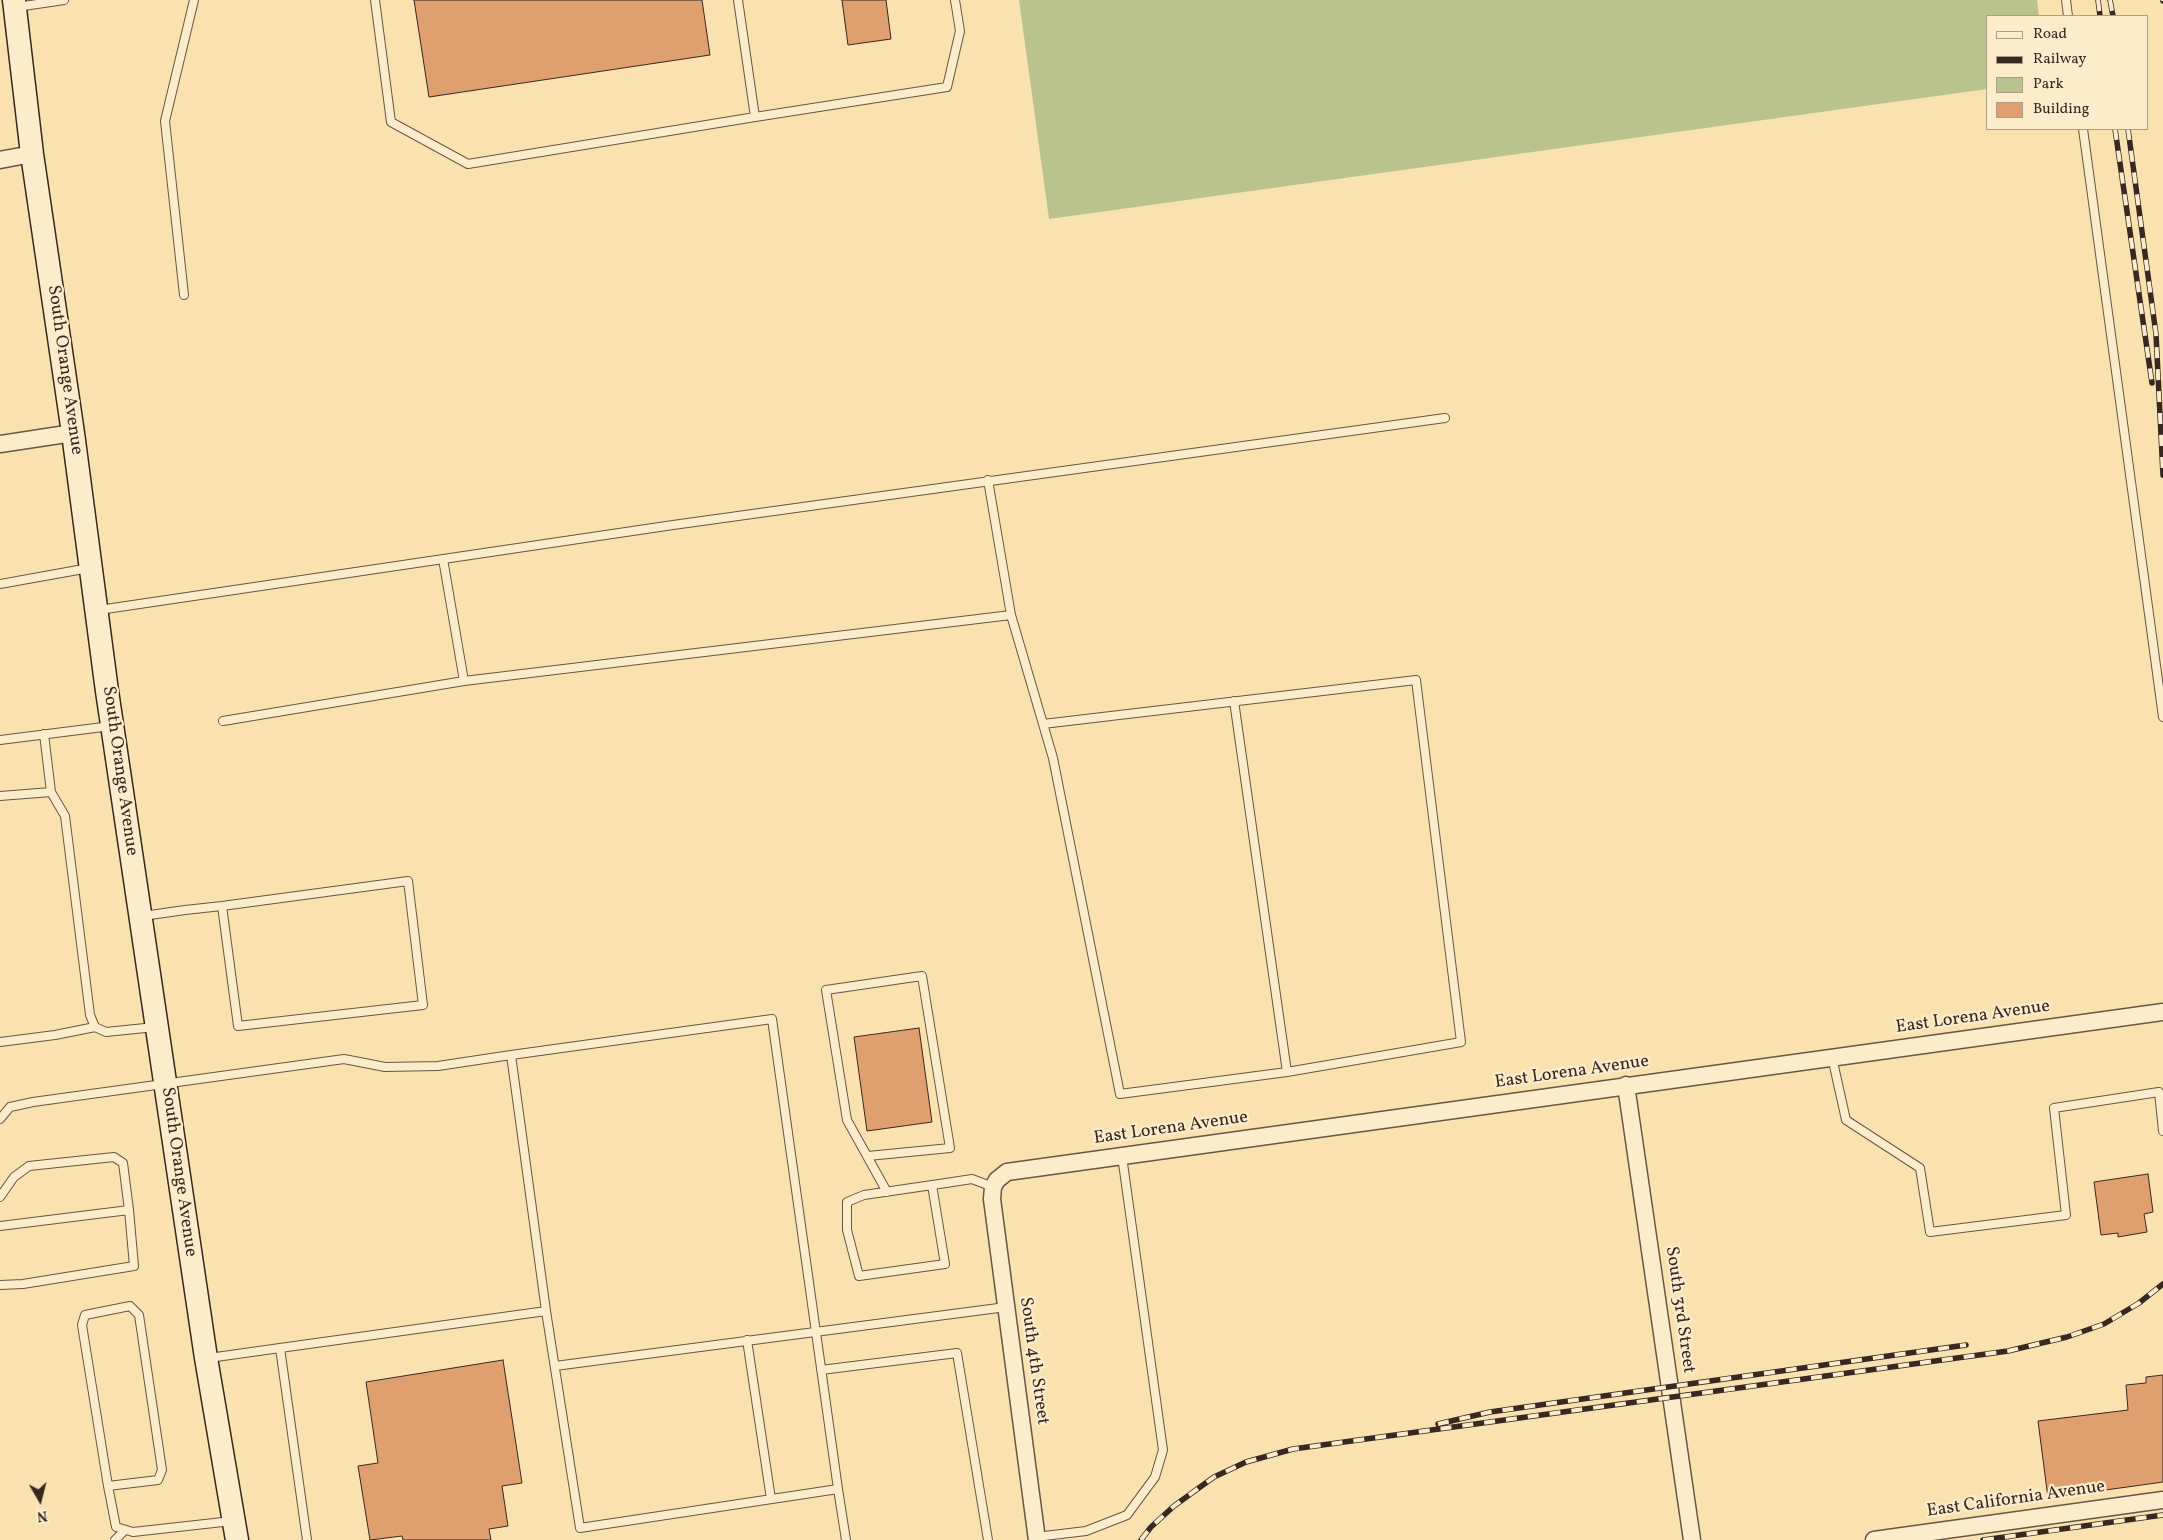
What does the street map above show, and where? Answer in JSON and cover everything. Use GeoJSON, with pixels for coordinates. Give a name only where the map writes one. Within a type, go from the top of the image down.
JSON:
{"type":"FeatureCollection","features":[{"type":"Feature","properties":{"kind":"street","name":"South Orange Avenue"},"geometry":{"type":"LineString","coordinates":[[14,4],[32,154],[73,433],[112,726],[206,1358],[236,1530]]}},
{"type":"Feature","properties":{"kind":"street"},"geometry":{"type":"LineString","coordinates":[[0,160],[32,154]]}},
{"type":"Feature","properties":{"kind":"street"},"geometry":{"type":"LineString","coordinates":[[0,444],[73,433]]}},
{"type":"Feature","properties":{"kind":"street","name":"East Lorena Avenue"},"geometry":{"type":"LineString","coordinates":[[993,1187],[997,1180],[1007,1172],[2163,1012]]}},
{"type":"Feature","properties":{"kind":"street","name":"South 3rd Street"},"geometry":{"type":"LineString","coordinates":[[1626,1085],[1692,1540]]}},
{"type":"Feature","properties":{"kind":"street","name":"South 4th Street"},"geometry":{"type":"LineString","coordinates":[[993,1187],[993,1216],[1037,1539]]}},
{"type":"Feature","properties":{"kind":"street","name":"East California Avenue"},"geometry":{"type":"LineString","coordinates":[[1874,1540],[2163,1500]]}},
{"type":"Feature","properties":{"kind":"lane"},"geometry":{"type":"LineString","coordinates":[[14,4],[64,0]]}},
{"type":"Feature","properties":{"kind":"lane"},"geometry":{"type":"LineString","coordinates":[[184,295],[165,121],[194,0]]}},
{"type":"Feature","properties":{"kind":"lane"},"geometry":{"type":"LineString","coordinates":[[375,0],[391,122],[468,164],[946,87],[960,31],[955,0]]}},
{"type":"Feature","properties":{"kind":"lane"},"geometry":{"type":"LineString","coordinates":[[738,0],[756,117]]}},
{"type":"Feature","properties":{"kind":"lane"},"geometry":{"type":"LineString","coordinates":[[2066,0],[2068,15]]}},
{"type":"Feature","properties":{"kind":"lane"},"geometry":{"type":"LineString","coordinates":[[2083,130],[2163,717]]}},
{"type":"Feature","properties":{"kind":"lane"},"geometry":{"type":"LineString","coordinates":[[97,611],[988,480],[1445,418]]}},
{"type":"Feature","properties":{"kind":"lane"},"geometry":{"type":"LineString","coordinates":[[988,480],[1011,615],[1043,724],[1053,758],[1120,1094],[1287,1072],[1461,1042],[1416,680],[1043,724]]}},
{"type":"Feature","properties":{"kind":"lane"},"geometry":{"type":"LineString","coordinates":[[443,559],[464,682]]}},
{"type":"Feature","properties":{"kind":"lane"},"geometry":{"type":"LineString","coordinates":[[0,584],[91,568]]}},
{"type":"Feature","properties":{"kind":"lane"},"geometry":{"type":"LineString","coordinates":[[223,722],[464,682],[1011,615]]}},
{"type":"Feature","properties":{"kind":"lane"},"geometry":{"type":"LineString","coordinates":[[1234,701],[1287,1072]]}},
{"type":"Feature","properties":{"kind":"lane"},"geometry":{"type":"LineString","coordinates":[[0,740],[112,726]]}},
{"type":"Feature","properties":{"kind":"lane"},"geometry":{"type":"LineString","coordinates":[[44,734],[51,792],[65,816],[90,1015],[95,1027]]}},
{"type":"Feature","properties":{"kind":"lane"},"geometry":{"type":"LineString","coordinates":[[0,796],[51,792]]}},
{"type":"Feature","properties":{"kind":"lane"},"geometry":{"type":"LineString","coordinates":[[141,916],[408,881],[423,1005],[238,1026],[222,906]]}},
{"type":"Feature","properties":{"kind":"lane"},"geometry":{"type":"LineString","coordinates":[[868,1156],[950,1148],[922,976],[826,990],[846,1120],[887,1192]]}},
{"type":"Feature","properties":{"kind":"lane"},"geometry":{"type":"LineString","coordinates":[[0,1119],[10,1107],[344,1059],[385,1067],[438,1066],[772,1019],[846,1540]]}},
{"type":"Feature","properties":{"kind":"lane"},"geometry":{"type":"LineString","coordinates":[[0,1042],[55,1035],[95,1027],[106,1032],[157,1026]]}},
{"type":"Feature","properties":{"kind":"lane"},"geometry":{"type":"LineString","coordinates":[[511,1055],[546,1311],[580,1528],[838,1489]]}},
{"type":"Feature","properties":{"kind":"lane"},"geometry":{"type":"LineString","coordinates":[[1832,1057],[1846,1120],[1920,1168],[1930,1232],[2066,1215],[2054,1108],[2161,1092],[2163,1131]]}},
{"type":"Feature","properties":{"kind":"lane"},"geometry":{"type":"LineString","coordinates":[[1037,1539],[1086,1531],[1127,1515],[1155,1477],[1164,1450],[1122,1156]]}},
{"type":"Feature","properties":{"kind":"lane"},"geometry":{"type":"LineString","coordinates":[[0,1197],[14,1176],[29,1166],[114,1157],[123,1163],[130,1210],[134,1266],[23,1284],[0,1285]]}},
{"type":"Feature","properties":{"kind":"lane"},"geometry":{"type":"LineString","coordinates":[[932,1185],[944,1264],[859,1276],[847,1230],[847,1202],[864,1196],[887,1192],[932,1185],[972,1179],[993,1187]]}},
{"type":"Feature","properties":{"kind":"lane"},"geometry":{"type":"LineString","coordinates":[[0,1226],[130,1210]]}},
{"type":"Feature","properties":{"kind":"lane"},"geometry":{"type":"LineString","coordinates":[[108,1486],[158,1480],[162,1470],[139,1315],[130,1306],[85,1315],[82,1325],[108,1486],[116,1527],[133,1532],[236,1530]]}},
{"type":"Feature","properties":{"kind":"lane"},"geometry":{"type":"LineString","coordinates":[[555,1366],[1006,1307]]}},
{"type":"Feature","properties":{"kind":"lane"},"geometry":{"type":"LineString","coordinates":[[206,1358],[546,1311]]}},
{"type":"Feature","properties":{"kind":"lane"},"geometry":{"type":"LineString","coordinates":[[747,1340],[770,1499]]}},
{"type":"Feature","properties":{"kind":"lane"},"geometry":{"type":"LineString","coordinates":[[280,1348],[307,1540]]}},
{"type":"Feature","properties":{"kind":"lane"},"geometry":{"type":"LineString","coordinates":[[821,1370],[958,1353],[988,1540]]}},
{"type":"Feature","properties":{"kind":"lane"},"geometry":{"type":"LineString","coordinates":[[115,1540],[125,1530]]}},
{"type":"Feature","properties":{"kind":"green space"},"geometry":{"type":"Polygon","coordinates":[[[1019,0],[2037,0],[2039,15],[1986,15],[1986,89],[1049,219],[1019,0]]]}},
{"type":"Feature","properties":{"kind":"building"},"geometry":{"type":"Polygon","coordinates":[[[414,0],[702,0],[710,55],[429,97],[414,0]]]}},
{"type":"Feature","properties":{"kind":"building"},"geometry":{"type":"Polygon","coordinates":[[[842,0],[886,0],[891,39],[848,45],[842,0]]]}},
{"type":"Feature","properties":{"kind":"building"},"geometry":{"type":"Polygon","coordinates":[[[919,1028],[932,1122],[867,1131],[854,1037],[919,1028]]]}},
{"type":"Feature","properties":{"kind":"building"},"geometry":{"type":"Polygon","coordinates":[[[2148,1174],[2153,1212],[2144,1214],[2147,1232],[2118,1237],[2118,1233],[2101,1235],[2094,1182],[2148,1174]]]}},
{"type":"Feature","properties":{"kind":"building"},"geometry":{"type":"Polygon","coordinates":[[[503,1360],[522,1483],[502,1486],[508,1526],[489,1529],[491,1540],[403,1540],[402,1536],[370,1540],[358,1466],[378,1463],[366,1382],[503,1360]]]}},
{"type":"Feature","properties":{"kind":"building"},"geometry":{"type":"Polygon","coordinates":[[[2163,1375],[2163,1482],[2048,1498],[2038,1421],[2128,1410],[2126,1385],[2146,1383],[2146,1377],[2163,1375]]]}},
{"type":"Feature","properties":{"kind":"railway"},"geometry":{"type":"LineString","coordinates":[[2098,0],[2100,15]]}},
{"type":"Feature","properties":{"kind":"railway"},"geometry":{"type":"LineString","coordinates":[[2110,0],[2113,15]]}},
{"type":"Feature","properties":{"kind":"railway"},"geometry":{"type":"LineString","coordinates":[[2115,130],[2152,383]]}},
{"type":"Feature","properties":{"kind":"railway"},"geometry":{"type":"LineString","coordinates":[[2128,130],[2156,334],[2163,475]]}},
{"type":"Feature","properties":{"kind":"railway"},"geometry":{"type":"LineString","coordinates":[[1141,1540],[1151,1527],[1174,1506],[1214,1477],[1246,1462],[1293,1449],[2008,1351],[2067,1337],[2104,1324],[2139,1303],[2163,1284]]}},
{"type":"Feature","properties":{"kind":"railway"},"geometry":{"type":"LineString","coordinates":[[1438,1424],[1490,1412],[1966,1345]]}},
{"type":"Feature","properties":{"kind":"railway"},"geometry":{"type":"LineString","coordinates":[[1983,1540],[2163,1515]]}}]}
